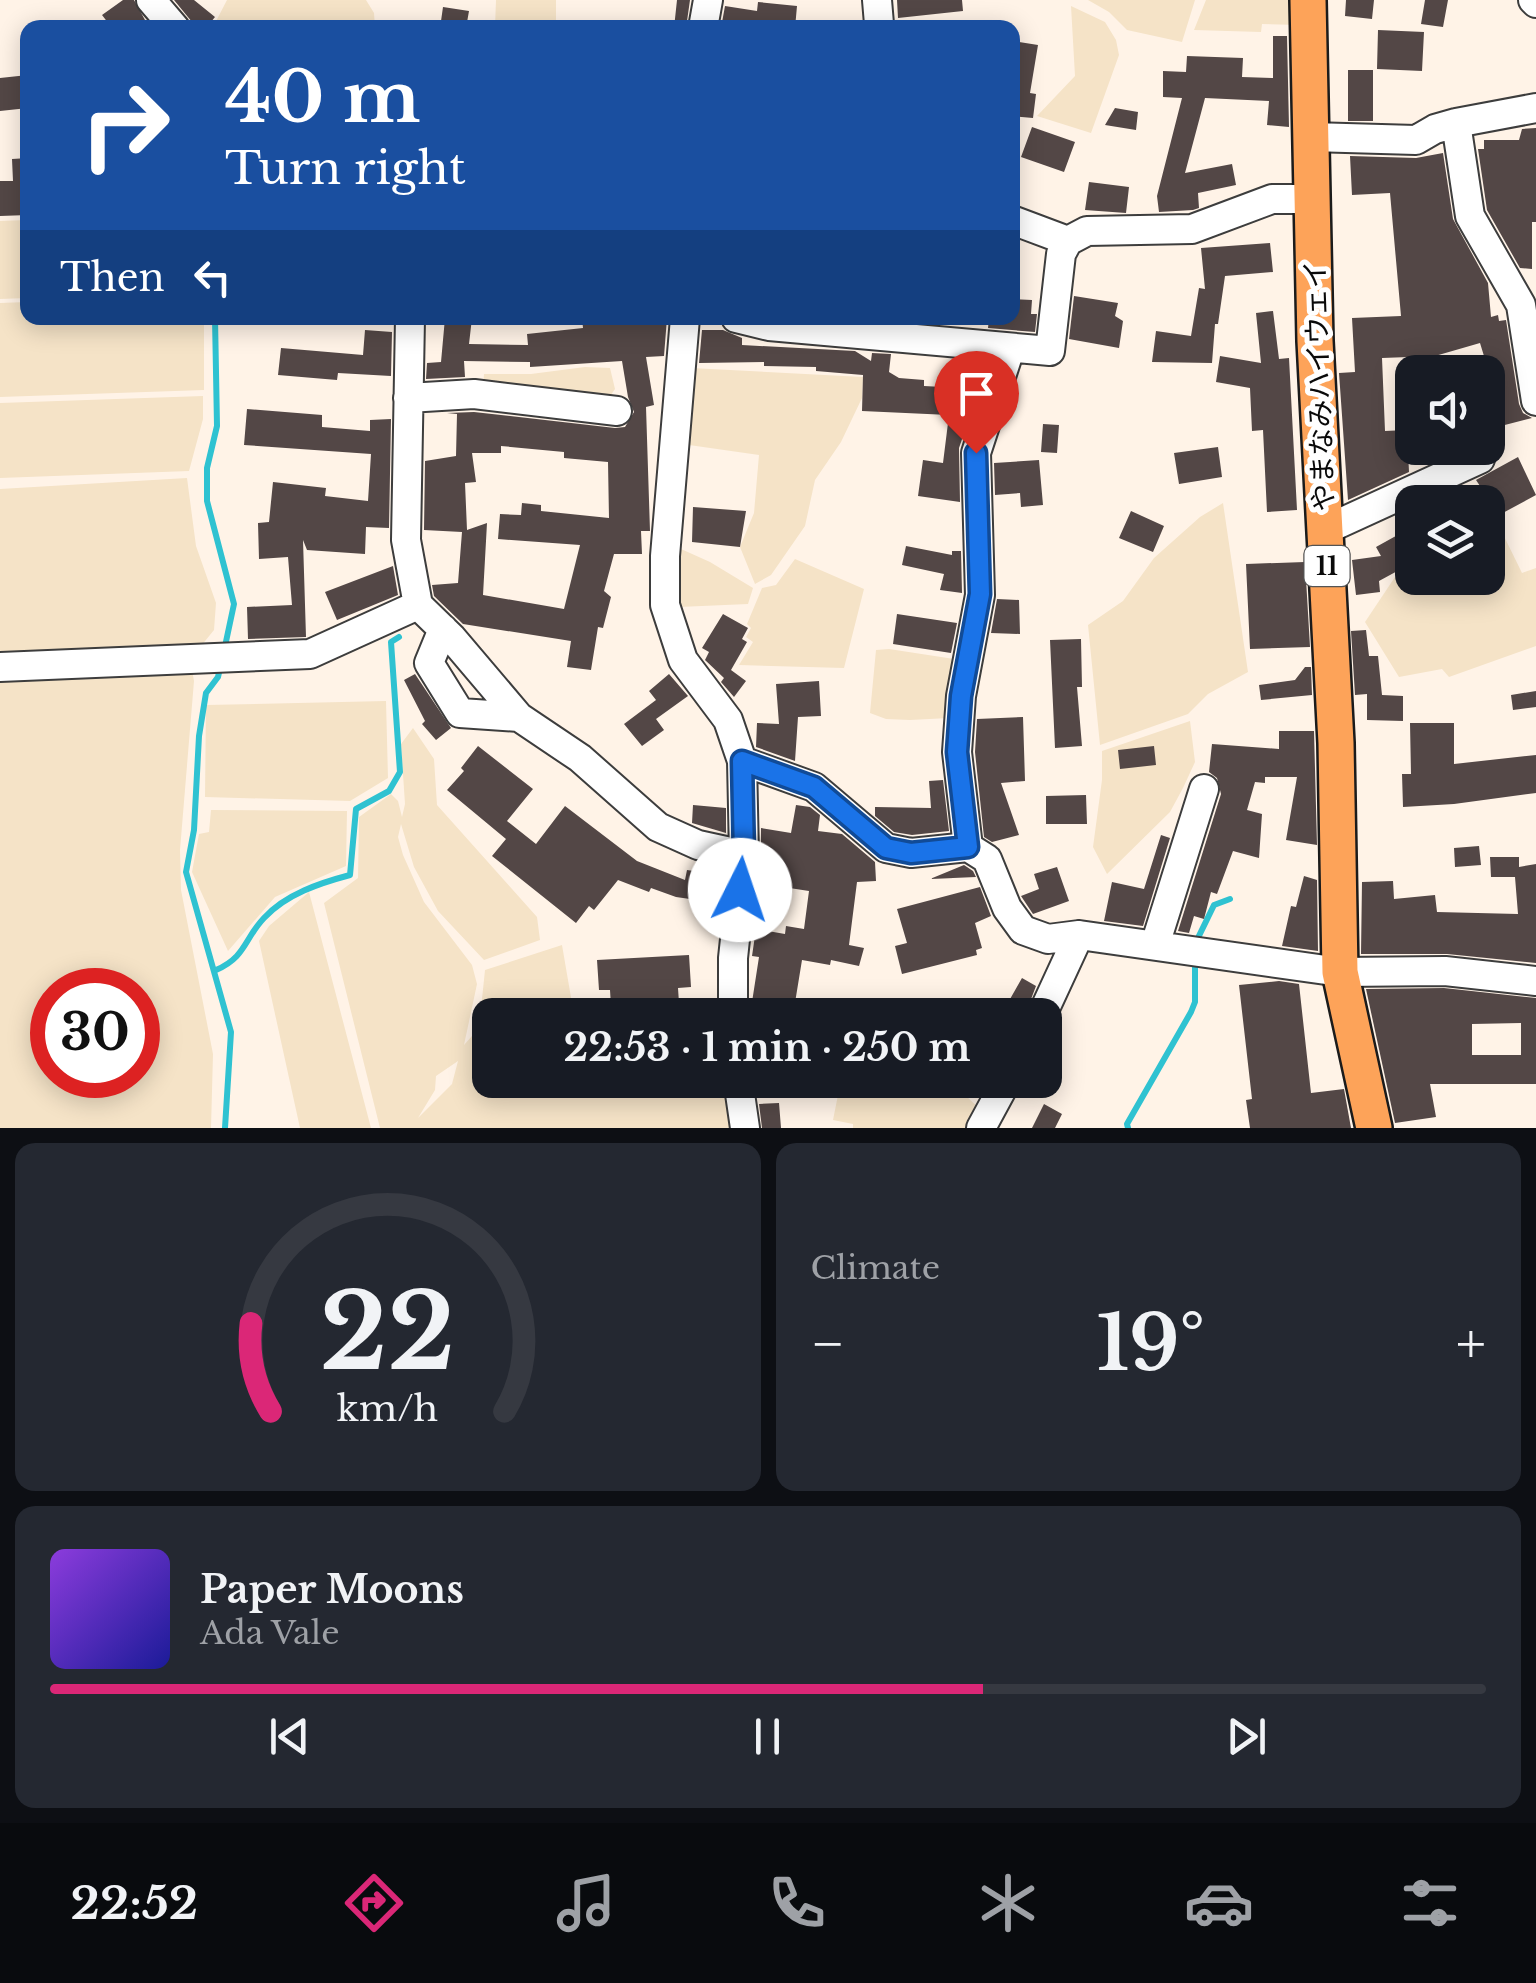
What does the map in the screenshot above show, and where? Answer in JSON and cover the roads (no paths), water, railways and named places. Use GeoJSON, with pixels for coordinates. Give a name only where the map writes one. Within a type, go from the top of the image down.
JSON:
{"type":"FeatureCollection","features":[{"type":"Feature","properties":{"kind":"main road","name":"やまなみハイウェイ"},"geometry":{"type":"LineString","coordinates":[[1308,0],[1312,199],[1336,743],[1340,972],[1374,1128]]}},
{"type":"Feature","properties":{"kind":"street"},"geometry":{"type":"LineString","coordinates":[[151,0],[168,20]]}},
{"type":"Feature","properties":{"kind":"street"},"geometry":{"type":"LineString","coordinates":[[1311,137],[1416,140],[1456,123],[1536,108]]}},
{"type":"Feature","properties":{"kind":"street"},"geometry":{"type":"LineString","coordinates":[[1456,123],[1470,216],[1521,305],[1536,401]]}},
{"type":"Feature","properties":{"kind":"street"},"geometry":{"type":"LineString","coordinates":[[766,325],[1050,351],[1061,254],[1068,241],[1087,231],[1192,229],[1272,199],[1312,199]]}},
{"type":"Feature","properties":{"kind":"street"},"geometry":{"type":"LineString","coordinates":[[1020,223],[1068,241]]}},
{"type":"Feature","properties":{"kind":"street"},"geometry":{"type":"LineString","coordinates":[[410,325],[406,540],[418,605],[519,716],[580,758],[658,827],[698,845],[744,856]]}},
{"type":"Feature","properties":{"kind":"street"},"geometry":{"type":"LineString","coordinates":[[683,325],[665,556],[665,605],[683,660],[728,720],[742,761],[744,856],[733,958],[733,998]]}},
{"type":"Feature","properties":{"kind":"street"},"geometry":{"type":"LineString","coordinates":[[968,847],[957,752],[961,696],[980,594],[976,453],[1010,349]]}},
{"type":"Feature","properties":{"kind":"street"},"geometry":{"type":"LineString","coordinates":[[408,398],[474,394],[617,410]]}},
{"type":"Feature","properties":{"kind":"street"},"geometry":{"type":"LineString","coordinates":[[1325,530],[1469,465]]}},
{"type":"Feature","properties":{"kind":"street"},"geometry":{"type":"LineString","coordinates":[[0,666],[310,654],[418,605]]}},
{"type":"Feature","properties":{"kind":"street"},"geometry":{"type":"LineString","coordinates":[[443,629],[428,662],[460,713],[519,716]]}},
{"type":"Feature","properties":{"kind":"street"},"geometry":{"type":"LineString","coordinates":[[742,761],[814,787],[886,848],[911,853],[968,847],[987,859],[1008,908],[1023,930],[1048,938],[1079,935],[1340,972],[1444,971],[1536,982]]}},
{"type":"Feature","properties":{"kind":"street"},"geometry":{"type":"LineString","coordinates":[[1155,946],[1204,789]]}},
{"type":"Feature","properties":{"kind":"street"},"geometry":{"type":"LineString","coordinates":[[1050,998],[1079,935]]}},
{"type":"Feature","properties":{"kind":"street"},"geometry":{"type":"LineString","coordinates":[[741,1098],[745,1128]]}},
{"type":"Feature","properties":{"kind":"street"},"geometry":{"type":"LineString","coordinates":[[981,1128],[997,1098]]}},
{"type":"Feature","properties":{"kind":"waterway"},"geometry":{"type":"LineString","coordinates":[[215,325],[217,426],[207,468],[207,501],[234,604],[224,651]]}},
{"type":"Feature","properties":{"kind":"waterway"},"geometry":{"type":"LineString","coordinates":[[216,970],[239,953],[257,926],[282,902],[350,875],[356,809],[389,791],[400,772],[391,642],[399,637]]}},
{"type":"Feature","properties":{"kind":"waterway"},"geometry":{"type":"LineString","coordinates":[[220,668],[206,693],[199,736],[194,830],[186,872],[231,1032],[225,1128]]}},
{"type":"Feature","properties":{"kind":"waterway"},"geometry":{"type":"LineString","coordinates":[[1196,942],[1214,905],[1230,899]]}},
{"type":"Feature","properties":{"kind":"waterway"},"geometry":{"type":"LineString","coordinates":[[1128,1128],[1195,1002],[1195,959]]}}]}
